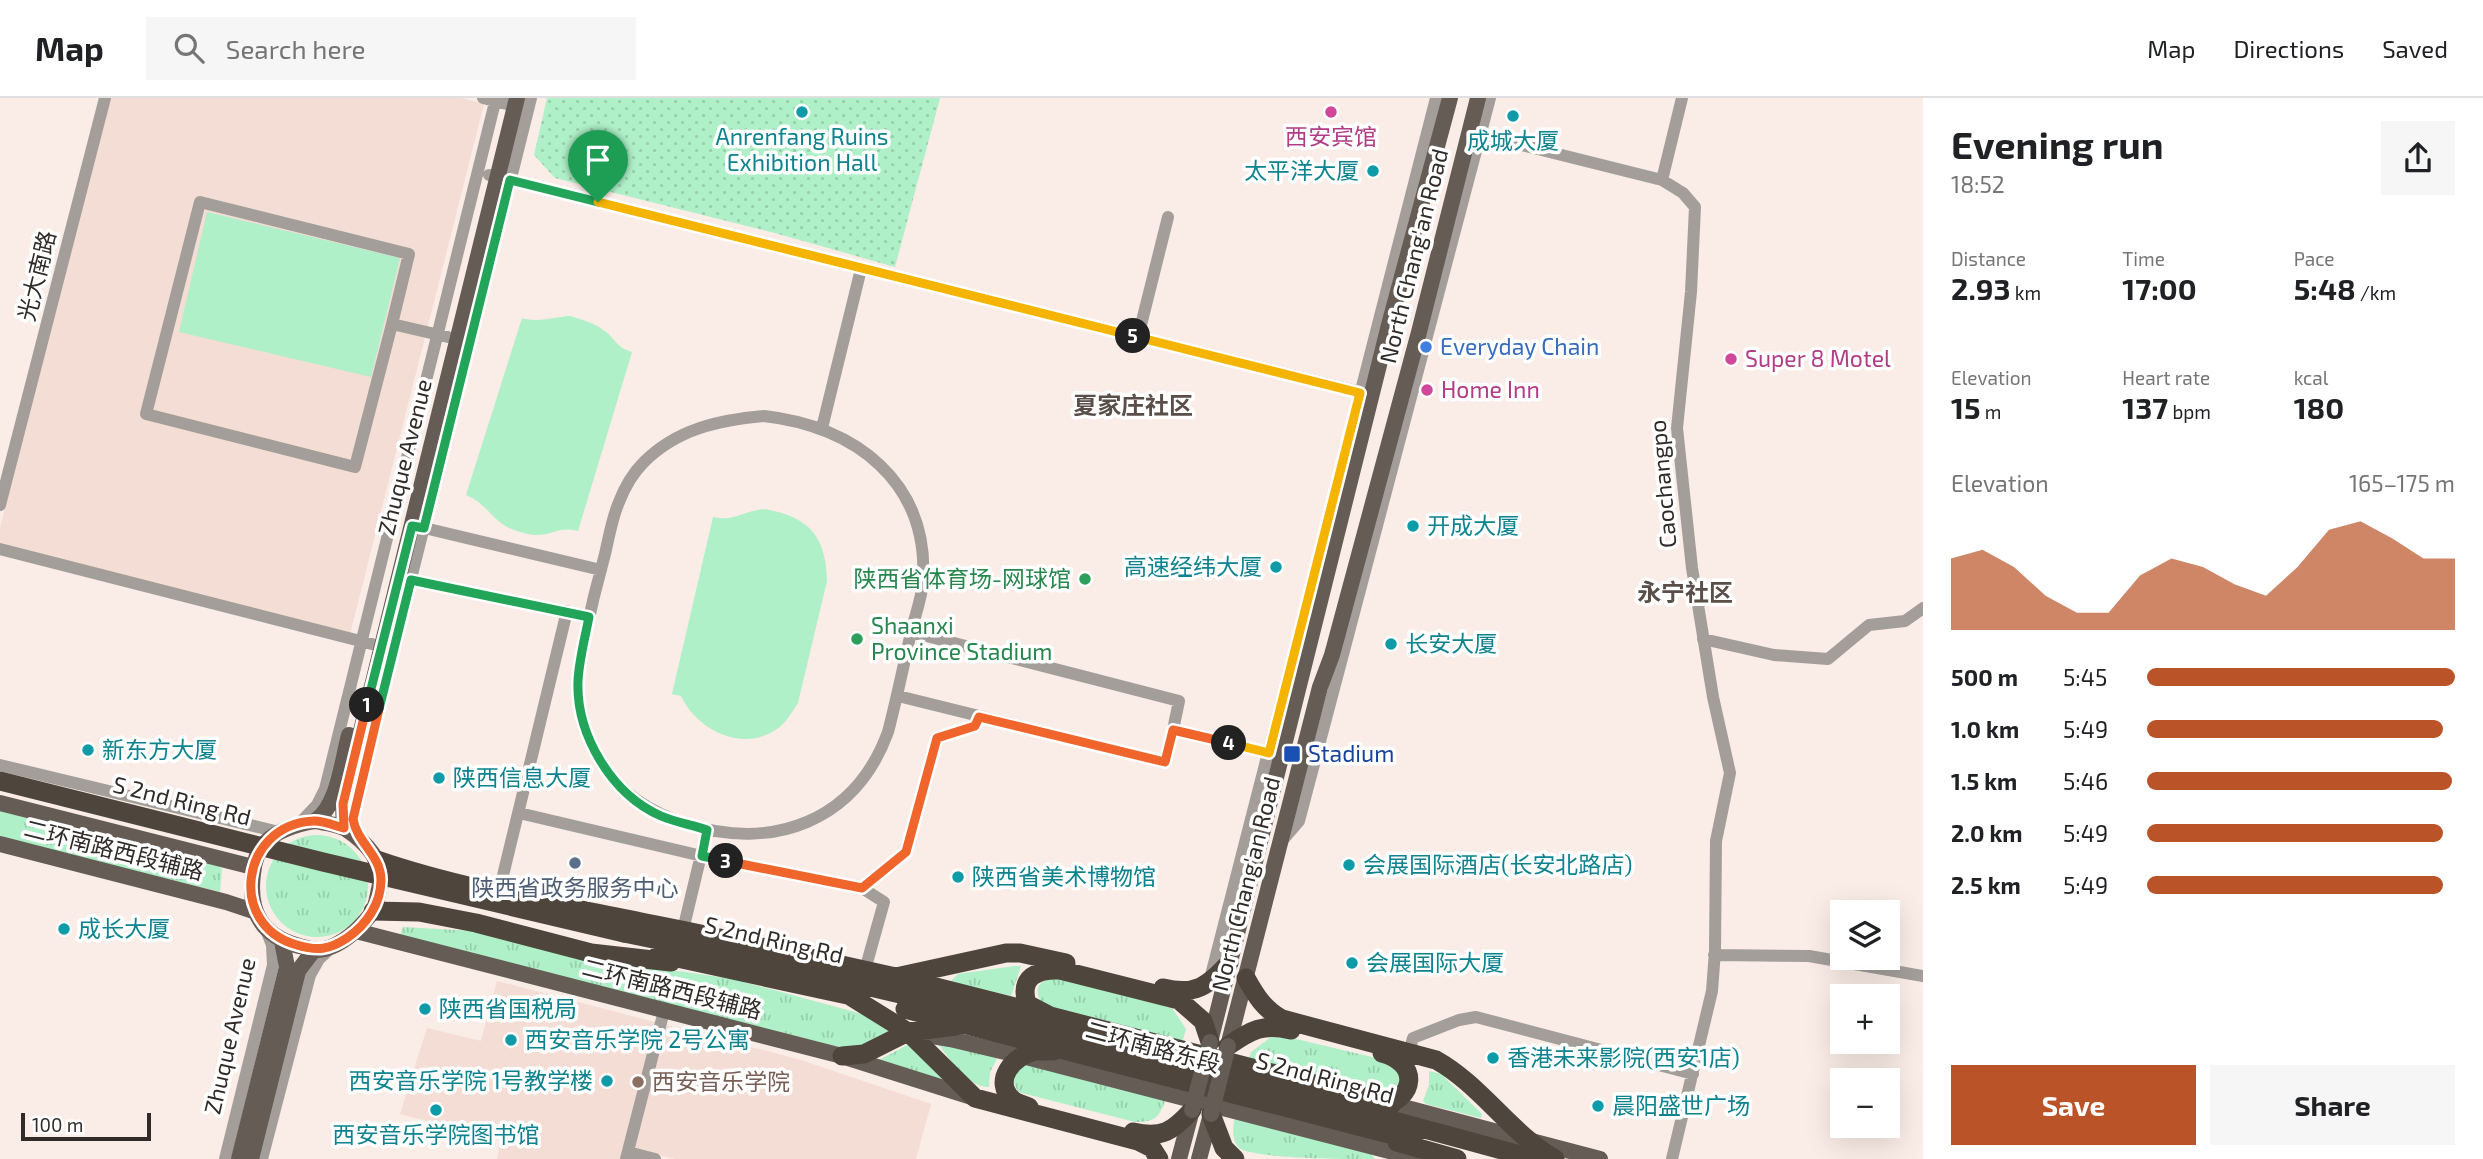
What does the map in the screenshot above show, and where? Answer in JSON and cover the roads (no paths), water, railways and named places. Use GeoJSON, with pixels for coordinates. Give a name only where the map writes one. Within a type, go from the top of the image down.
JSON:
{"type":"FeatureCollection","features":[{"type":"Feature","properties":{"kind":"highway","name":"S 2nd Ring Rd"},"geometry":{"type":"LineString","coordinates":[[0,781],[622,939],[726,969],[967,1024]]}},
{"type":"Feature","properties":{"kind":"highway","name":"S 2nd Ring Rd"},"geometry":{"type":"LineString","coordinates":[[0,793],[326,875],[622,939],[768,962],[942,1004],[1535,1159]]}},
{"type":"Feature","properties":{"kind":"highway"},"geometry":{"type":"LineString","coordinates":[[377,860],[407,870],[543,902],[896,977],[1392,1104]]}},
{"type":"Feature","properties":{"kind":"highway"},"geometry":{"type":"LineString","coordinates":[[543,902],[768,962]]}},
{"type":"Feature","properties":{"kind":"highway"},"geometry":{"type":"LineString","coordinates":[[373,911],[419,912],[476,923],[591,953],[726,969]]}},
{"type":"Feature","properties":{"kind":"highway"},"geometry":{"type":"LineString","coordinates":[[896,977],[1006,953],[1020,953],[1171,990],[1186,991],[1206,986],[1229,963]]}},
{"type":"Feature","properties":{"kind":"highway"},"geometry":{"type":"LineString","coordinates":[[1050,1016],[1027,1004],[1024,994],[1035,972],[1046,969],[1060,970],[1179,1000],[1203,1021],[1219,1044],[1262,1027],[1280,1027],[1392,1056],[1401,1061],[1409,1077],[1406,1093],[1392,1104],[1354,1111]]}},
{"type":"Feature","properties":{"kind":"highway"},"geometry":{"type":"LineString","coordinates":[[896,977],[942,1004]]}},
{"type":"Feature","properties":{"kind":"highway"},"geometry":{"type":"LineString","coordinates":[[1246,978],[1261,1003],[1269,1012],[1282,1019],[1436,1060],[1450,1068],[1525,1138],[1555,1159]]}},
{"type":"Feature","properties":{"kind":"highway"},"geometry":{"type":"LineString","coordinates":[[850,996],[908,1032],[975,1098],[1138,1141],[1152,1148],[1159,1159]]}},
{"type":"Feature","properties":{"kind":"highway"},"geometry":{"type":"LineString","coordinates":[[842,1056],[864,1054],[908,1032],[967,1024]]}},
{"type":"Feature","properties":{"kind":"highway","name":"二环南路东段"},"geometry":{"type":"LineString","coordinates":[[967,1024],[1075,1052],[1384,1144],[1491,1159]]}},
{"type":"Feature","properties":{"kind":"highway"},"geometry":{"type":"LineString","coordinates":[[1075,1052],[1036,1051],[1022,1056],[1012,1062],[1006,1074],[1005,1089],[1014,1101],[1028,1107],[1152,1137],[1201,1112],[1224,1148],[1235,1159]]}},
{"type":"Feature","properties":{"kind":"highway"},"geometry":{"type":"LineString","coordinates":[[1384,1144],[1457,1159]]}},
{"type":"Feature","properties":{"kind":"main road","name":"North Chang'an Road"},"geometry":{"type":"LineString","coordinates":[[1219,1044],[1229,963],[1275,754],[1366,394],[1450,98]]}},
{"type":"Feature","properties":{"kind":"main road","name":"North Chang'an Road"},"geometry":{"type":"LineString","coordinates":[[1201,1112],[1219,1044],[1246,978],[1320,687],[1332,655],[1475,134],[1478,98]]}},
{"type":"Feature","properties":{"kind":"main road","name":"Zhuque Avenue"},"geometry":{"type":"LineString","coordinates":[[344,828],[343,804],[418,527],[499,178],[503,100]]}},
{"type":"Feature","properties":{"kind":"main road","name":"Zhuque Avenue"},"geometry":{"type":"LineString","coordinates":[[315,821],[324,815],[331,802],[367,643],[443,336],[499,178]]}},
{"type":"Feature","properties":{"kind":"main road"},"geometry":{"type":"LineString","coordinates":[[0,775],[273,836]]}},
{"type":"Feature","properties":{"kind":"main road"},"geometry":{"type":"LineString","coordinates":[[0,803],[254,867]]}},
{"type":"Feature","properties":{"kind":"main road"},"geometry":{"type":"LineString","coordinates":[[315,821],[344,828],[364,844],[377,860],[381,881],[373,911],[356,931],[326,949],[314,950],[282,941],[268,930],[253,905],[251,888],[259,851],[273,836],[298,825],[315,821]]}},
{"type":"Feature","properties":{"kind":"main road","name":"二环南路西段辅路"},"geometry":{"type":"LineString","coordinates":[[0,844],[226,902],[260,918]]}},
{"type":"Feature","properties":{"kind":"main road","name":"二环南路西段辅路"},"geometry":{"type":"LineString","coordinates":[[356,931],[842,1056],[975,1098]]}},
{"type":"Feature","properties":{"kind":"main road","name":"Zhuque Avenue"},"geometry":{"type":"LineString","coordinates":[[239,1159],[287,967],[282,941]]}},
{"type":"Feature","properties":{"kind":"main road"},"geometry":{"type":"LineString","coordinates":[[251,1159],[298,971],[314,950]]}},
{"type":"Feature","properties":{"kind":"main road"},"geometry":{"type":"LineString","coordinates":[[908,1032],[950,1039],[1384,1144],[1420,1159]]}},
{"type":"Feature","properties":{"kind":"main road"},"geometry":{"type":"LineString","coordinates":[[1392,1104],[1600,1159]]}},
{"type":"Feature","properties":{"kind":"main road"},"geometry":{"type":"LineString","coordinates":[[1179,1159],[1201,1112]]}},
{"type":"Feature","properties":{"kind":"main road"},"geometry":{"type":"LineString","coordinates":[[1199,1159],[1201,1112]]}},
{"type":"Feature","properties":{"kind":"street","name":"光大南路"},"geometry":{"type":"LineString","coordinates":[[0,505],[105,98]]}},
{"type":"Feature","properties":{"kind":"street"},"geometry":{"type":"LineString","coordinates":[[531,98],[499,178],[1366,394],[1436,98]]}},
{"type":"Feature","properties":{"kind":"street"},"geometry":{"type":"LineString","coordinates":[[1475,134],[1490,98]]}},
{"type":"Feature","properties":{"kind":"street"},"geometry":{"type":"LineString","coordinates":[[1662,180],[1682,98]]}},
{"type":"Feature","properties":{"kind":"street"},"geometry":{"type":"LineString","coordinates":[[392,324],[443,336],[503,100]]}},
{"type":"Feature","properties":{"kind":"street","name":"Caochangpo"},"geometry":{"type":"LineString","coordinates":[[1475,134],[1662,180],[1683,193],[1695,207],[1691,292],[1677,428],[1692,568],[1703,639],[1730,773],[1716,841],[1712,991],[1672,1159]]}},
{"type":"Feature","properties":{"kind":"street"},"geometry":{"type":"LineString","coordinates":[[200,202],[409,254],[392,324],[355,467],[146,414],[200,202]]}},
{"type":"Feature","properties":{"kind":"street"},"geometry":{"type":"LineString","coordinates":[[1138,337],[1168,218]]}},
{"type":"Feature","properties":{"kind":"street"},"geometry":{"type":"LineString","coordinates":[[821,428],[861,269]]}},
{"type":"Feature","properties":{"kind":"street"},"geometry":{"type":"LineString","coordinates":[[764,416],[791,419],[821,428],[873,457],[898,485],[914,515],[921,548],[923,582],[898,696],[880,754],[861,780],[827,811],[776,833],[740,835],[707,830],[659,815],[623,790],[604,765],[590,740],[582,712],[578,682],[589,617],[618,504],[628,484],[644,463],[671,440],[697,428],[764,416]]}},
{"type":"Feature","properties":{"kind":"street"},"geometry":{"type":"LineString","coordinates":[[418,527],[601,570]]}},
{"type":"Feature","properties":{"kind":"street"},"geometry":{"type":"LineString","coordinates":[[0,549],[367,643],[321,799],[311,814],[298,825]]}},
{"type":"Feature","properties":{"kind":"street"},"geometry":{"type":"LineString","coordinates":[[364,844],[355,828],[354,807],[405,578],[589,617]]}},
{"type":"Feature","properties":{"kind":"street"},"geometry":{"type":"LineString","coordinates":[[1703,639],[1774,655],[1828,659],[1869,625],[1905,621],[1923,608]]}},
{"type":"Feature","properties":{"kind":"street"},"geometry":{"type":"LineString","coordinates":[[499,892],[567,611]]}},
{"type":"Feature","properties":{"kind":"street"},"geometry":{"type":"LineString","coordinates":[[898,696],[1165,762],[1179,701],[911,632]]}},
{"type":"Feature","properties":{"kind":"street"},"geometry":{"type":"LineString","coordinates":[[862,888],[906,852],[937,738],[975,726],[979,717]]}},
{"type":"Feature","properties":{"kind":"street"},"geometry":{"type":"LineString","coordinates":[[1173,730],[1275,754],[1209,984]]}},
{"type":"Feature","properties":{"kind":"street"},"geometry":{"type":"LineString","coordinates":[[0,765],[273,836]]}},
{"type":"Feature","properties":{"kind":"street"},"geometry":{"type":"LineString","coordinates":[[519,813],[702,856],[862,888],[884,902],[865,970]]}},
{"type":"Feature","properties":{"kind":"street"},"geometry":{"type":"LineString","coordinates":[[683,930],[707,830]]}},
{"type":"Feature","properties":{"kind":"street","name":"Zhuque Avenue"},"geometry":{"type":"LineString","coordinates":[[225,1159],[273,965],[272,945],[260,918]]}},
{"type":"Feature","properties":{"kind":"street"},"geometry":{"type":"LineString","coordinates":[[262,1159],[310,975],[319,959],[337,943]]}},
{"type":"Feature","properties":{"kind":"street"},"geometry":{"type":"LineString","coordinates":[[1714,955],[1809,956],[1923,976]]}},
{"type":"Feature","properties":{"kind":"street"},"geometry":{"type":"LineString","coordinates":[[655,1159],[627,1156],[664,1011]]}},
{"type":"Feature","properties":{"kind":"street"},"geometry":{"type":"LineString","coordinates":[[1409,1053],[1413,1038],[1459,1020],[1476,1017],[1693,1074]]}},
{"type":"Feature","properties":{"kind":"place","name":"Anrenfang Ruins Exhibition Hall"},"geometry":{"type":"Point","coordinates":[802,112]}},
{"type":"Feature","properties":{"kind":"place","name":"西安宾馆"},"geometry":{"type":"Point","coordinates":[1331,112]}},
{"type":"Feature","properties":{"kind":"place","name":"成城大厦"},"geometry":{"type":"Point","coordinates":[1513,116]}},
{"type":"Feature","properties":{"kind":"place","name":"太平洋大厦"},"geometry":{"type":"Point","coordinates":[1373,171]}},
{"type":"Feature","properties":{"kind":"place","name":"Everyday Chain"},"geometry":{"type":"Point","coordinates":[1426,347]}},
{"type":"Feature","properties":{"kind":"place","name":"Super 8 Motel"},"geometry":{"type":"Point","coordinates":[1731,359]}},
{"type":"Feature","properties":{"kind":"place","name":"Home Inn"},"geometry":{"type":"Point","coordinates":[1427,390]}},
{"type":"Feature","properties":{"kind":"place","name":"开成大厦"},"geometry":{"type":"Point","coordinates":[1413,526]}},
{"type":"Feature","properties":{"kind":"place","name":"高速经纬大厦"},"geometry":{"type":"Point","coordinates":[1276,567]}},
{"type":"Feature","properties":{"kind":"place","name":"陕西省体育场-网球馆"},"geometry":{"type":"Point","coordinates":[1085,579]}},
{"type":"Feature","properties":{"kind":"place","name":"Shaanxi Province Stadium"},"geometry":{"type":"Point","coordinates":[857,639]}},
{"type":"Feature","properties":{"kind":"place","name":"长安大厦"},"geometry":{"type":"Point","coordinates":[1391,644]}},
{"type":"Feature","properties":{"kind":"place","name":"新东方大厦"},"geometry":{"type":"Point","coordinates":[88,750]}},
{"type":"Feature","properties":{"kind":"place","name":"Stadium"},"geometry":{"type":"Point","coordinates":[1292,754]}},
{"type":"Feature","properties":{"kind":"place","name":"陕西信息大厦"},"geometry":{"type":"Point","coordinates":[439,778]}},
{"type":"Feature","properties":{"kind":"place","name":"陕西省政务服务中心"},"geometry":{"type":"Point","coordinates":[575,863]}},
{"type":"Feature","properties":{"kind":"place","name":"会展国际酒店(长安北路店)"},"geometry":{"type":"Point","coordinates":[1349,865]}},
{"type":"Feature","properties":{"kind":"place","name":"陕西省美术博物馆"},"geometry":{"type":"Point","coordinates":[958,877]}},
{"type":"Feature","properties":{"kind":"place","name":"成长大厦"},"geometry":{"type":"Point","coordinates":[64,929]}},
{"type":"Feature","properties":{"kind":"place","name":"会展国际大厦"},"geometry":{"type":"Point","coordinates":[1352,963]}},
{"type":"Feature","properties":{"kind":"place","name":"陕西省国税局"},"geometry":{"type":"Point","coordinates":[425,1009]}},
{"type":"Feature","properties":{"kind":"place","name":"西安音乐学院 2号公寓"},"geometry":{"type":"Point","coordinates":[511,1040]}},
{"type":"Feature","properties":{"kind":"place","name":"香港未来影院(西安1店)"},"geometry":{"type":"Point","coordinates":[1493,1058]}},
{"type":"Feature","properties":{"kind":"place","name":"西安音乐学院 1号教学楼"},"geometry":{"type":"Point","coordinates":[607,1081]}},
{"type":"Feature","properties":{"kind":"place","name":"西安音乐学院"},"geometry":{"type":"Point","coordinates":[638,1082]}},
{"type":"Feature","properties":{"kind":"place","name":"晨阳盛世广场"},"geometry":{"type":"Point","coordinates":[1598,1106]}},
{"type":"Feature","properties":{"kind":"place","name":"西安音乐学院图书馆"},"geometry":{"type":"Point","coordinates":[436,1110]}},
{"type":"Feature","properties":{"kind":"district","name":"夏家庄社区"},"geometry":{"type":"Point","coordinates":[1133,406]}},
{"type":"Feature","properties":{"kind":"district","name":"永宁社区"},"geometry":{"type":"Point","coordinates":[1685,593]}}]}
